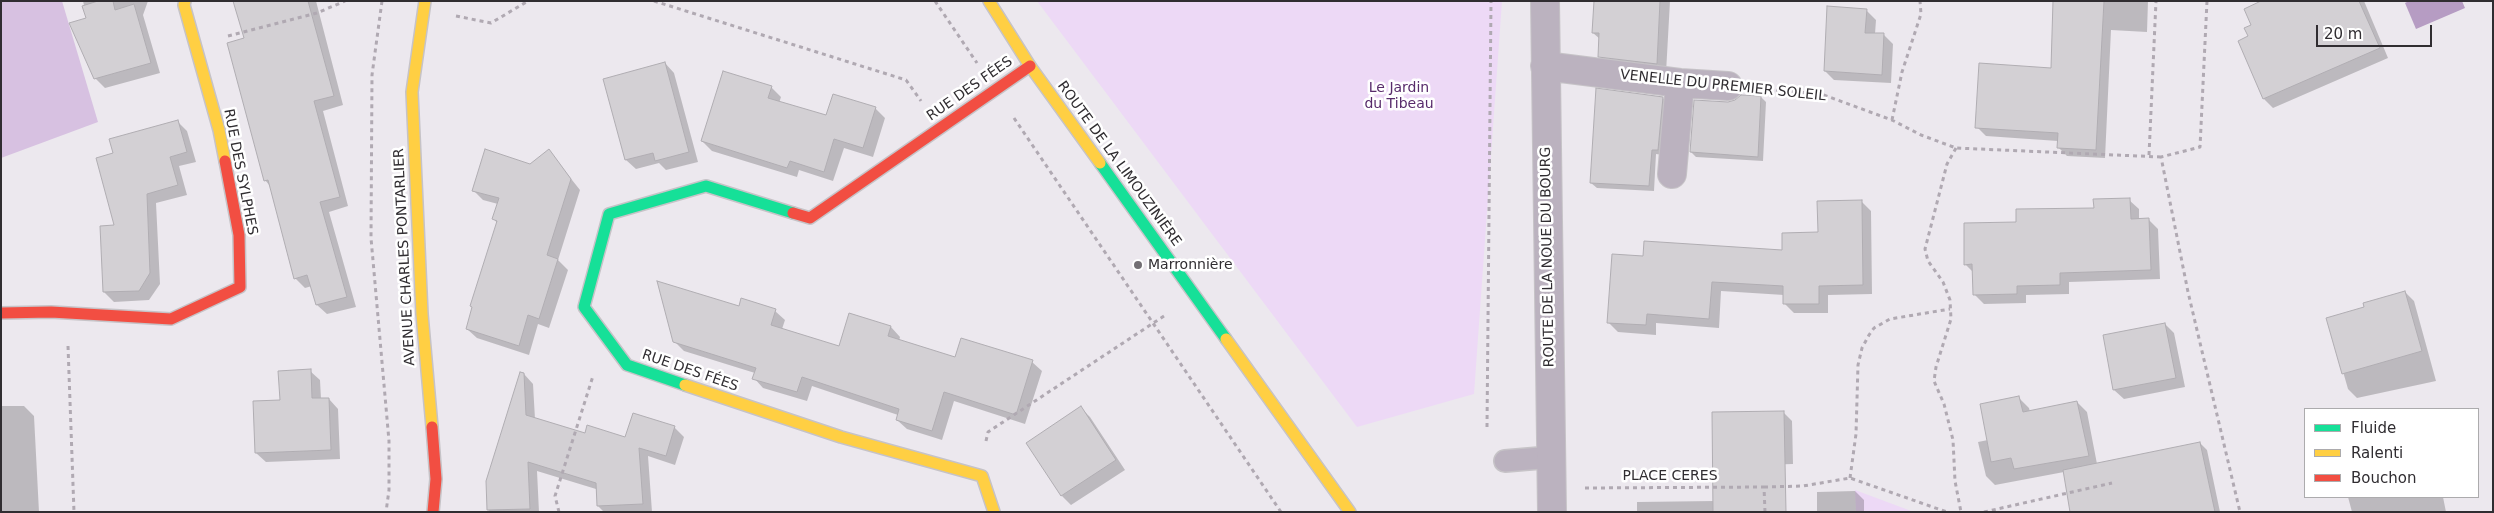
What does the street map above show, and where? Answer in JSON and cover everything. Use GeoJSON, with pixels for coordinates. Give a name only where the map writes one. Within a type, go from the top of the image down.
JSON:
{"type":"FeatureCollection","features":[{"type":"Feature","properties":{"kind":"street","name":"RUE DES SYLPHES"},"geometry":{"type":"LineString","coordinates":[[1,313],[67,313],[170,318],[240,287],[237,226],[219,130],[184,5],[185,1]]}},
{"type":"Feature","properties":{"kind":"street","name":"AVENUE CHARLES PONTARLIER"},"geometry":{"type":"LineString","coordinates":[[425,1],[412,92],[422,314],[436,479],[433,512]]}},
{"type":"Feature","properties":{"kind":"street","name":"ROUTE DE LA LIMOUZINIÈRE"},"geometry":{"type":"LineString","coordinates":[[989,1],[1030,66],[1350,512]]}},
{"type":"Feature","properties":{"kind":"street","name":"ROUTE DE LA NOUE DU BOURG"},"geometry":{"type":"LineString","coordinates":[[1545,1],[1552,500]]}},
{"type":"Feature","properties":{"kind":"street","name":"RUE DES FÉES"},"geometry":{"type":"LineString","coordinates":[[976,475],[841,437],[627,365],[584,307],[609,214],[706,186],[810,218],[1030,66]]}},
{"type":"Feature","properties":{"kind":"street","name":"VENELLE DU PREMIER SOLEIL"},"geometry":{"type":"LineString","coordinates":[[1545,66],[1680,83],[1728,86]]}},
{"type":"Feature","properties":{"kind":"street"},"geometry":{"type":"LineString","coordinates":[[1672,174],[1680,83]]}},
{"type":"Feature","properties":{"kind":"street"},"geometry":{"type":"LineString","coordinates":[[976,475],[982,476],[994,512]]}},
{"type":"Feature","properties":{"kind":"lane"},"geometry":{"type":"LineString","coordinates":[[1505,461],[1552,457]]}},
{"type":"Feature","properties":{"kind":"path"},"geometry":{"type":"LineString","coordinates":[[195,45],[318,12],[345,1]]}},
{"type":"Feature","properties":{"kind":"path"},"geometry":{"type":"LineString","coordinates":[[382,1],[372,75],[371,238],[389,441],[389,490],[386,512]]}},
{"type":"Feature","properties":{"kind":"path"},"geometry":{"type":"LineString","coordinates":[[654,1],[906,80],[940,128]]}},
{"type":"Feature","properties":{"kind":"path"},"geometry":{"type":"LineString","coordinates":[[935,1],[1281,512]]}},
{"type":"Feature","properties":{"kind":"path"},"geometry":{"type":"LineString","coordinates":[[1487,427],[1492,1]]}},
{"type":"Feature","properties":{"kind":"path"},"geometry":{"type":"LineString","coordinates":[[1892,120],[1902,72],[1921,14],[1920,1]]}},
{"type":"Feature","properties":{"kind":"path"},"geometry":{"type":"LineString","coordinates":[[2149,156],[2156,1]]}},
{"type":"Feature","properties":{"kind":"path","name":"VENELLE DU PREMIER SOLEIL"},"geometry":{"type":"LineString","coordinates":[[1728,86],[1821,94],[1892,120],[1956,148],[2161,157],[2200,147],[2207,1]]}},
{"type":"Feature","properties":{"kind":"path"},"geometry":{"type":"LineString","coordinates":[[1956,148],[1947,164],[1925,249],[1928,261],[1943,282],[1950,309],[1951,319],[1936,367],[1934,381],[1944,404],[1953,440],[1955,481],[1961,512]]}},
{"type":"Feature","properties":{"kind":"path"},"geometry":{"type":"LineString","coordinates":[[2161,157],[2188,292],[2240,512]]}},
{"type":"Feature","properties":{"kind":"path"},"geometry":{"type":"LineString","coordinates":[[976,475],[988,432],[1195,296]]}},
{"type":"Feature","properties":{"kind":"path"},"geometry":{"type":"LineString","coordinates":[[1948,512],[1850,478],[1856,434],[1858,364],[1862,348],[1869,335],[1874,328],[1890,319],[1950,309]]}},
{"type":"Feature","properties":{"kind":"path"},"geometry":{"type":"LineString","coordinates":[[67,313],[74,512]]}},
{"type":"Feature","properties":{"kind":"path"},"geometry":{"type":"LineString","coordinates":[[559,512],[555,496],[594,375],[622,358]]}},
{"type":"Feature","properties":{"kind":"path","name":"PLACE CERES"},"geometry":{"type":"LineString","coordinates":[[1552,500],[1803,486],[1850,478]]}},
{"type":"Feature","properties":{"kind":"path"},"geometry":{"type":"LineString","coordinates":[[1984,512],[2112,483]]}},
{"type":"Feature","properties":{"kind":"path"},"geometry":{"type":"LineString","coordinates":[[1764,487],[1766,512]]}},
{"type":"Feature","properties":{"kind":"green space","name":"Le Jardin du Tibeau"},"geometry":{"type":"Polygon","coordinates":[[[1037,1],[1502,1],[1474,394],[1357,427],[1037,1]]]}},
{"type":"Feature","properties":{"kind":"green space"},"geometry":{"type":"Polygon","coordinates":[[[1855,490],[1914,512],[1856,512],[1855,490]]]}},
{"type":"Feature","properties":{"kind":"shaded area"},"geometry":{"type":"Polygon","coordinates":[[[1,1],[62,1],[98,122],[1,158],[1,1]]]}},
{"type":"Feature","properties":{"kind":"shaded area"},"geometry":{"type":"Polygon","coordinates":[[[2409,1],[2462,1],[2465,8],[2416,29],[2405,3],[2409,1]]]}},
{"type":"Feature","properties":{"kind":"building"},"geometry":{"type":"Polygon","coordinates":[[[98,1],[113,1],[115,10],[134,4],[151,63],[94,79],[69,23],[86,18],[82,6],[98,1]]]}},
{"type":"Feature","properties":{"kind":"building"},"geometry":{"type":"Polygon","coordinates":[[[233,1],[308,1],[334,96],[314,101],[340,197],[320,202],[347,297],[316,305],[307,275],[294,279],[268,180],[264,181],[227,43],[244,38],[233,1]]]}},
{"type":"Feature","properties":{"kind":"building"},"geometry":{"type":"Polygon","coordinates":[[[1594,1],[1660,1],[1657,64],[1598,57],[1599,33],[1592,33],[1594,1]]]}},
{"type":"Feature","properties":{"kind":"building"},"geometry":{"type":"Polygon","coordinates":[[[2053,1],[2104,1],[2096,150],[2057,148],[2058,133],[1975,128],[1979,63],[2051,68],[2053,1]]]}},
{"type":"Feature","properties":{"kind":"building"},"geometry":{"type":"Polygon","coordinates":[[[2261,1],[2359,1],[2380,48],[2263,99],[2238,41],[2248,36],[2244,28],[2251,25],[2244,9],[2261,1]]]}},
{"type":"Feature","properties":{"kind":"building"},"geometry":{"type":"Polygon","coordinates":[[[1827,6],[1867,9],[1865,33],[1884,33],[1882,75],[1824,71],[1827,6]]]}},
{"type":"Feature","properties":{"kind":"building"},"geometry":{"type":"Polygon","coordinates":[[[665,62],[689,152],[655,161],[653,153],[625,160],[603,79],[665,62]]]}},
{"type":"Feature","properties":{"kind":"building"},"geometry":{"type":"Polygon","coordinates":[[[723,71],[772,86],[768,98],[826,115],[833,94],[876,107],[863,148],[834,139],[824,172],[790,161],[787,168],[701,141],[723,71]]]}},
{"type":"Feature","properties":{"kind":"building"},"geometry":{"type":"Polygon","coordinates":[[[1596,88],[1663,97],[1658,150],[1652,150],[1649,186],[1590,183],[1596,88]]]}},
{"type":"Feature","properties":{"kind":"building"},"geometry":{"type":"Polygon","coordinates":[[[1741,95],[1761,96],[1758,157],[1690,152],[1694,100],[1728,102],[1735,100],[1741,95]]]}},
{"type":"Feature","properties":{"kind":"building"},"geometry":{"type":"Polygon","coordinates":[[[178,120],[187,152],[170,157],[178,185],[147,194],[150,273],[139,291],[103,292],[100,226],[114,225],[96,158],[113,153],[109,139],[178,120]]]}},
{"type":"Feature","properties":{"kind":"building"},"geometry":{"type":"Polygon","coordinates":[[[485,149],[530,164],[549,149],[571,179],[547,255],[558,259],[539,319],[528,315],[519,346],[466,329],[472,307],[470,306],[497,221],[492,219],[499,198],[472,191],[485,149]]]}},
{"type":"Feature","properties":{"kind":"building"},"geometry":{"type":"Polygon","coordinates":[[[2130,198],[2131,219],[2149,218],[2151,270],[2060,273],[2060,285],[2017,286],[2017,294],[1973,295],[1972,264],[1964,265],[1964,223],[2016,222],[2016,209],[2094,208],[2093,199],[2130,198]]]}},
{"type":"Feature","properties":{"kind":"building"},"geometry":{"type":"Polygon","coordinates":[[[1862,200],[1863,285],[1819,286],[1819,304],[1783,304],[1783,286],[1712,282],[1709,319],[1647,314],[1646,325],[1607,323],[1612,254],[1643,256],[1644,241],[1782,250],[1782,233],[1818,232],[1817,201],[1862,200]]]}},
{"type":"Feature","properties":{"kind":"building"},"geometry":{"type":"Polygon","coordinates":[[[657,281],[739,306],[741,298],[776,309],[771,325],[839,346],[849,313],[891,326],[888,336],[955,357],[961,338],[1033,360],[1016,415],[944,392],[932,431],[896,420],[899,409],[802,377],[797,392],[752,379],[756,368],[673,342],[657,281]]]}},
{"type":"Feature","properties":{"kind":"building"},"geometry":{"type":"Polygon","coordinates":[[[2405,291],[2422,351],[2342,374],[2326,318],[2364,307],[2363,303],[2405,291]]]}},
{"type":"Feature","properties":{"kind":"building"},"geometry":{"type":"Polygon","coordinates":[[[2165,323],[2176,378],[2113,390],[2103,335],[2165,323]]]}},
{"type":"Feature","properties":{"kind":"building"},"geometry":{"type":"Polygon","coordinates":[[[311,369],[312,398],[329,398],[331,450],[255,453],[253,401],[280,400],[278,371],[311,369]]]}},
{"type":"Feature","properties":{"kind":"building"},"geometry":{"type":"Polygon","coordinates":[[[520,372],[524,373],[526,415],[585,433],[587,425],[625,437],[633,413],[675,426],[666,456],[639,448],[643,504],[597,506],[596,483],[528,462],[530,509],[487,510],[486,481],[520,372]]]}},
{"type":"Feature","properties":{"kind":"building"},"geometry":{"type":"Polygon","coordinates":[[[2019,396],[2023,412],[2077,401],[2089,456],[2014,469],[2011,458],[1991,462],[1980,404],[2019,396]]]}},
{"type":"Feature","properties":{"kind":"building"},"geometry":{"type":"Polygon","coordinates":[[[1081,406],[1116,460],[1061,496],[1026,443],[1081,406]]]}},
{"type":"Feature","properties":{"kind":"building"},"geometry":{"type":"Polygon","coordinates":[[[1784,411],[1786,512],[1713,512],[1712,412],[1784,411]]]}},
{"type":"Feature","properties":{"kind":"building"},"geometry":{"type":"Polygon","coordinates":[[[2200,442],[2215,512],[2070,512],[2063,470],[2200,442]]]}},
{"type":"Feature","properties":{"kind":"traffic: fast"},"geometry":{"type":"LineString","coordinates":[[1100,163],[1226,339]]}},
{"type":"Feature","properties":{"kind":"traffic: fast"},"geometry":{"type":"LineString","coordinates":[[685,385],[627,365],[584,307],[609,214],[706,186],[793,213]]}},
{"type":"Feature","properties":{"kind":"traffic: slow"},"geometry":{"type":"LineString","coordinates":[[185,1],[184,5],[219,130],[225,161]]}},
{"type":"Feature","properties":{"kind":"traffic: slow"},"geometry":{"type":"LineString","coordinates":[[425,1],[412,92],[422,314],[432,427]]}},
{"type":"Feature","properties":{"kind":"traffic: slow"},"geometry":{"type":"LineString","coordinates":[[989,1],[1030,66],[1100,163]]}},
{"type":"Feature","properties":{"kind":"traffic: slow"},"geometry":{"type":"LineString","coordinates":[[1226,339],[1350,512]]}},
{"type":"Feature","properties":{"kind":"traffic: slow"},"geometry":{"type":"LineString","coordinates":[[685,385],[841,437],[982,476],[994,512]]}},
{"type":"Feature","properties":{"kind":"traffic: jam"},"geometry":{"type":"LineString","coordinates":[[793,213],[810,218],[1030,66]]}},
{"type":"Feature","properties":{"kind":"traffic: jam"},"geometry":{"type":"LineString","coordinates":[[1,313],[51,312],[171,319],[240,287],[239,235],[225,161]]}},
{"type":"Feature","properties":{"kind":"traffic: jam"},"geometry":{"type":"LineString","coordinates":[[432,427],[436,479],[433,512]]}},
{"type":"Feature","properties":{"kind":"place","name":"Marronnière"},"geometry":{"type":"Point","coordinates":[1138,265]}}]}
